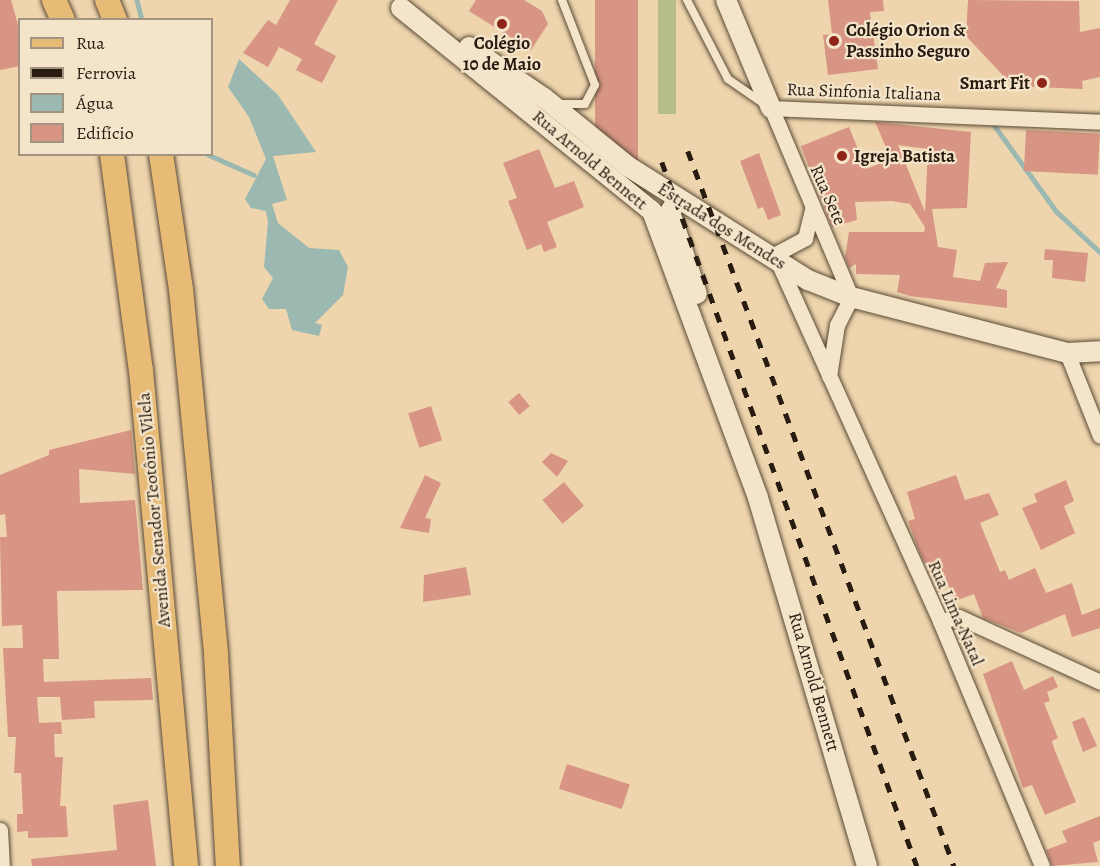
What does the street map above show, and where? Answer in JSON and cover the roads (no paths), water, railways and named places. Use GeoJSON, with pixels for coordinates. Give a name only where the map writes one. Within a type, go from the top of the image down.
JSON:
{"type":"FeatureCollection","features":[{"type":"Feature","properties":{"kind":"main road"},"geometry":{"type":"LineString","coordinates":[[54,0],[62,18]]}},
{"type":"Feature","properties":{"kind":"main road"},"geometry":{"type":"LineString","coordinates":[[107,0],[114,18]]}},
{"type":"Feature","properties":{"kind":"main road","name":"Avenida Senador Teotônio Vilela"},"geometry":{"type":"LineString","coordinates":[[112,156],[141,370],[186,866]]}},
{"type":"Feature","properties":{"kind":"main road"},"geometry":{"type":"LineString","coordinates":[[161,156],[181,289],[216,654],[228,866]]}},
{"type":"Feature","properties":{"kind":"street"},"geometry":{"type":"LineString","coordinates":[[726,0],[771,108]]}},
{"type":"Feature","properties":{"kind":"street","name":"Estrada dos Mendes"},"geometry":{"type":"LineString","coordinates":[[395,4],[544,98],[678,199],[774,260],[851,297],[1067,353],[1100,351]]}},
{"type":"Feature","properties":{"kind":"street","name":"Rua Arnold Bennett"},"geometry":{"type":"LineString","coordinates":[[395,4],[648,205],[758,498],[867,866]]}},
{"type":"Feature","properties":{"kind":"street","name":"Rua Sinfonia Italiana"},"geometry":{"type":"LineString","coordinates":[[771,108],[1100,122]]}},
{"type":"Feature","properties":{"kind":"street","name":"Rua Sete"},"geometry":{"type":"LineString","coordinates":[[771,108],[851,297]]}},
{"type":"Feature","properties":{"kind":"street","name":"Rua Arnold Bennett"},"geometry":{"type":"LineString","coordinates":[[678,199],[669,207],[671,219],[762,484],[758,498]]}},
{"type":"Feature","properties":{"kind":"street"},"geometry":{"type":"LineString","coordinates":[[774,260],[805,238],[812,209]]}},
{"type":"Feature","properties":{"kind":"street","name":"Rua Lima Natal"},"geometry":{"type":"LineString","coordinates":[[774,260],[940,621],[1042,866]]}},
{"type":"Feature","properties":{"kind":"street"},"geometry":{"type":"LineString","coordinates":[[829,379],[837,325],[851,297]]}},
{"type":"Feature","properties":{"kind":"street"},"geometry":{"type":"LineString","coordinates":[[1067,353],[1100,436]]}},
{"type":"Feature","properties":{"kind":"street"},"geometry":{"type":"LineString","coordinates":[[940,621],[959,617],[1100,682]]}},
{"type":"Feature","properties":{"kind":"street"},"geometry":{"type":"LineString","coordinates":[[0,830],[2,866]]}},
{"type":"Feature","properties":{"kind":"lane"},"geometry":{"type":"LineString","coordinates":[[544,98],[577,107],[594,90],[562,0]]}},
{"type":"Feature","properties":{"kind":"lane"},"geometry":{"type":"LineString","coordinates":[[687,0],[728,79],[771,108]]}},
{"type":"Feature","properties":{"kind":"water"},"geometry":{"type":"Polygon","coordinates":[[[239,59],[278,95],[316,152],[273,156],[287,200],[272,204],[278,223],[309,248],[339,250],[348,267],[343,295],[315,323],[322,325],[319,336],[292,330],[286,309],[269,309],[262,299],[273,278],[264,267],[268,222],[266,211],[251,208],[245,199],[266,159],[249,117],[228,87],[239,59]]]}},
{"type":"Feature","properties":{"kind":"waterway"},"geometry":{"type":"LineString","coordinates":[[137,0],[142,18]]}},
{"type":"Feature","properties":{"kind":"waterway"},"geometry":{"type":"LineString","coordinates":[[994,125],[1057,212],[1100,252]]}},
{"type":"Feature","properties":{"kind":"waterway"},"geometry":{"type":"LineString","coordinates":[[211,156],[254,175]]}},
{"type":"Feature","properties":{"kind":"railway"},"geometry":{"type":"LineString","coordinates":[[688,151],[954,866]]}},
{"type":"Feature","properties":{"kind":"railway"},"geometry":{"type":"LineString","coordinates":[[662,162],[917,866]]}},
{"type":"Feature","properties":{"kind":"place","name":"Colégio 10 de Maio"},"geometry":{"type":"Point","coordinates":[502,24]}},
{"type":"Feature","properties":{"kind":"place","name":"Colégio Orion & Passinho Seguro"},"geometry":{"type":"Point","coordinates":[834,41]}},
{"type":"Feature","properties":{"kind":"place","name":"Smart Fit"},"geometry":{"type":"Point","coordinates":[1042,83]}},
{"type":"Feature","properties":{"kind":"place","name":"Igreja Batista"},"geometry":{"type":"Point","coordinates":[842,156]}}]}
